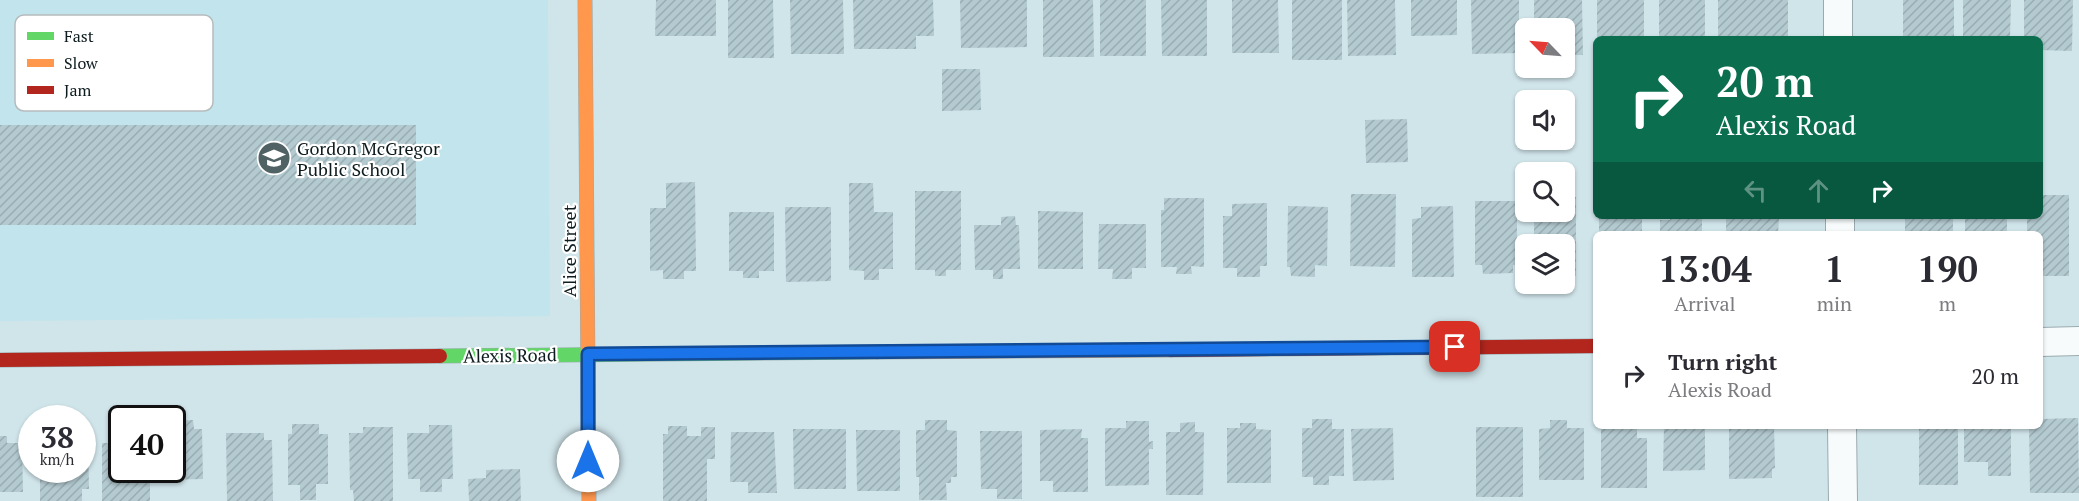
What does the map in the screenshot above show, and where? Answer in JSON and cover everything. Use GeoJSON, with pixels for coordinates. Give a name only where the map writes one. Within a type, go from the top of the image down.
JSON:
{"type":"FeatureCollection","features":[{"type":"Feature","properties":{"kind":"street","name":"Alice Street"},"geometry":{"type":"LineString","coordinates":[[585,0],[589,501]]}},
{"type":"Feature","properties":{"kind":"street"},"geometry":{"type":"LineString","coordinates":[[1838,0],[1838,36]]}},
{"type":"Feature","properties":{"kind":"street"},"geometry":{"type":"LineString","coordinates":[[2043,342],[2079,341]]}},
{"type":"Feature","properties":{"kind":"street","name":"Alexis Road"},"geometry":{"type":"LineString","coordinates":[[0,360],[1593,346]]}},
{"type":"Feature","properties":{"kind":"street"},"geometry":{"type":"LineString","coordinates":[[1842,429],[1843,501]]}},
{"type":"Feature","properties":{"kind":"shaded area","name":"Gordon McGregor Public School"},"geometry":{"type":"Polygon","coordinates":[[[0,0],[548,0],[550,316],[0,321],[0,0]]]}},
{"type":"Feature","properties":{"kind":"building"},"geometry":{"type":"Polygon","coordinates":[[[656,0],[716,0],[716,36],[655,36],[656,0]]]}},
{"type":"Feature","properties":{"kind":"building"},"geometry":{"type":"Polygon","coordinates":[[[728,0],[773,0],[774,58],[728,58],[728,0]]]}},
{"type":"Feature","properties":{"kind":"building"},"geometry":{"type":"Polygon","coordinates":[[[790,0],[843,0],[844,54],[791,54],[790,0]]]}},
{"type":"Feature","properties":{"kind":"building"},"geometry":{"type":"Polygon","coordinates":[[[853,0],[933,0],[934,36],[916,36],[916,49],[854,49],[853,0]]]}},
{"type":"Feature","properties":{"kind":"building"},"geometry":{"type":"Polygon","coordinates":[[[960,0],[1027,0],[1027,47],[961,48],[960,0]]]}},
{"type":"Feature","properties":{"kind":"building"},"geometry":{"type":"Polygon","coordinates":[[[1043,0],[1093,0],[1094,57],[1043,57],[1043,0]]]}},
{"type":"Feature","properties":{"kind":"building"},"geometry":{"type":"Polygon","coordinates":[[[1100,0],[1146,0],[1146,56],[1100,56],[1100,0]]]}},
{"type":"Feature","properties":{"kind":"building"},"geometry":{"type":"Polygon","coordinates":[[[1161,0],[1207,0],[1207,56],[1162,56],[1161,0]]]}},
{"type":"Feature","properties":{"kind":"building"},"geometry":{"type":"Polygon","coordinates":[[[1232,0],[1278,0],[1279,53],[1232,53],[1232,0]]]}},
{"type":"Feature","properties":{"kind":"building"},"geometry":{"type":"Polygon","coordinates":[[[1292,0],[1342,0],[1342,60],[1292,60],[1292,0]]]}},
{"type":"Feature","properties":{"kind":"building"},"geometry":{"type":"Polygon","coordinates":[[[1347,0],[1395,0],[1396,55],[1348,56],[1347,0]]]}},
{"type":"Feature","properties":{"kind":"building"},"geometry":{"type":"Polygon","coordinates":[[[1411,0],[1457,0],[1457,35],[1411,36],[1411,0]]]}},
{"type":"Feature","properties":{"kind":"building"},"geometry":{"type":"Polygon","coordinates":[[[1471,0],[1519,0],[1519,18],[1515,18],[1515,53],[1472,54],[1471,0]]]}},
{"type":"Feature","properties":{"kind":"building"},"geometry":{"type":"Polygon","coordinates":[[[1534,0],[1582,0],[1583,55],[1575,55],[1575,18],[1534,18],[1534,0]]]}},
{"type":"Feature","properties":{"kind":"building"},"geometry":{"type":"Polygon","coordinates":[[[1597,0],[1644,0],[1644,36],[1597,36],[1597,0]]]}},
{"type":"Feature","properties":{"kind":"building"},"geometry":{"type":"Polygon","coordinates":[[[1659,0],[1705,0],[1705,36],[1659,36],[1659,0]]]}},
{"type":"Feature","properties":{"kind":"building"},"geometry":{"type":"Polygon","coordinates":[[[1718,0],[1788,0],[1788,36],[1718,36],[1718,0]]]}},
{"type":"Feature","properties":{"kind":"building"},"geometry":{"type":"Polygon","coordinates":[[[1903,0],[1954,0],[1954,36],[1903,36],[1903,0]]]}},
{"type":"Feature","properties":{"kind":"building"},"geometry":{"type":"Polygon","coordinates":[[[1963,0],[2011,0],[2010,36],[1963,36],[1963,0]]]}},
{"type":"Feature","properties":{"kind":"building"},"geometry":{"type":"Polygon","coordinates":[[[2024,0],[2073,0],[2072,51],[2043,50],[2043,36],[2024,36],[2024,0]]]}},
{"type":"Feature","properties":{"kind":"building"},"geometry":{"type":"Polygon","coordinates":[[[942,69],[980,69],[981,110],[942,111],[942,69]]]}},
{"type":"Feature","properties":{"kind":"building"},"geometry":{"type":"Polygon","coordinates":[[[1407,119],[1408,162],[1366,163],[1365,120],[1407,119]]]}},
{"type":"Feature","properties":{"kind":"building","name":"Gordon McGregor Public School"},"geometry":{"type":"Polygon","coordinates":[[[0,125],[416,125],[416,225],[0,225],[0,125]]]}},
{"type":"Feature","properties":{"kind":"building"},"geometry":{"type":"Polygon","coordinates":[[[695,182],[696,271],[684,271],[684,279],[663,279],[663,270],[650,271],[650,208],[666,208],[666,183],[695,182]]]}},
{"type":"Feature","properties":{"kind":"building"},"geometry":{"type":"Polygon","coordinates":[[[849,183],[873,183],[874,212],[893,212],[893,269],[879,269],[879,280],[864,280],[864,271],[849,270],[849,183]]]}},
{"type":"Feature","properties":{"kind":"building"},"geometry":{"type":"Polygon","coordinates":[[[915,191],[961,191],[961,270],[946,270],[946,276],[935,276],[935,270],[915,270],[915,191]]]}},
{"type":"Feature","properties":{"kind":"building"},"geometry":{"type":"Polygon","coordinates":[[[1351,194],[1396,194],[1395,267],[1350,266],[1351,194]]]}},
{"type":"Feature","properties":{"kind":"building"},"geometry":{"type":"Polygon","coordinates":[[[2043,195],[2069,195],[2069,276],[2043,276],[2043,231],[2027,231],[2027,219],[2043,219],[2043,195]]]}},
{"type":"Feature","properties":{"kind":"building"},"geometry":{"type":"Polygon","coordinates":[[[1576,197],[1576,276],[1575,234],[1534,234],[1534,222],[1575,222],[1576,197]]]}},
{"type":"Feature","properties":{"kind":"building"},"geometry":{"type":"Polygon","coordinates":[[[1164,198],[1204,198],[1204,267],[1191,266],[1192,274],[1176,274],[1177,267],[1161,267],[1161,210],[1164,210],[1164,198]]]}},
{"type":"Feature","properties":{"kind":"building"},"geometry":{"type":"Polygon","coordinates":[[[1475,201],[1515,201],[1517,234],[1515,234],[1513,273],[1483,274],[1482,265],[1475,265],[1475,201]]]}},
{"type":"Feature","properties":{"kind":"building"},"geometry":{"type":"Polygon","coordinates":[[[1267,203],[1267,266],[1260,266],[1260,277],[1237,277],[1237,268],[1223,268],[1223,216],[1232,216],[1232,204],[1267,203]]]}},
{"type":"Feature","properties":{"kind":"building"},"geometry":{"type":"Polygon","coordinates":[[[1288,206],[1328,207],[1327,266],[1315,265],[1315,277],[1291,276],[1290,267],[1287,267],[1288,206]]]}},
{"type":"Feature","properties":{"kind":"building"},"geometry":{"type":"Polygon","coordinates":[[[1453,206],[1454,277],[1412,277],[1412,219],[1421,218],[1421,207],[1453,206]]]}},
{"type":"Feature","properties":{"kind":"building"},"geometry":{"type":"Polygon","coordinates":[[[785,207],[831,207],[831,281],[786,282],[785,207]]]}},
{"type":"Feature","properties":{"kind":"building"},"geometry":{"type":"Polygon","coordinates":[[[1038,211],[1083,212],[1083,269],[1038,269],[1038,211]]]}},
{"type":"Feature","properties":{"kind":"building"},"geometry":{"type":"Polygon","coordinates":[[[729,212],[774,212],[774,271],[759,271],[759,278],[743,278],[743,271],[729,271],[729,212]]]}},
{"type":"Feature","properties":{"kind":"building"},"geometry":{"type":"Polygon","coordinates":[[[1015,216],[1016,225],[1019,225],[1020,269],[1003,269],[1003,279],[993,279],[993,270],[975,270],[974,225],[1001,225],[1001,217],[1015,216]]]}},
{"type":"Feature","properties":{"kind":"building"},"geometry":{"type":"Polygon","coordinates":[[[1599,219],[1642,219],[1642,231],[1599,231],[1599,219]]]}},
{"type":"Feature","properties":{"kind":"building"},"geometry":{"type":"Polygon","coordinates":[[[1702,219],[1702,231],[1660,231],[1660,220],[1702,219]]]}},
{"type":"Feature","properties":{"kind":"building"},"geometry":{"type":"Polygon","coordinates":[[[1726,219],[1779,219],[1778,231],[1726,231],[1726,219]]]}},
{"type":"Feature","properties":{"kind":"building"},"geometry":{"type":"Polygon","coordinates":[[[1905,219],[1953,219],[1953,231],[1905,231],[1905,219]]]}},
{"type":"Feature","properties":{"kind":"building"},"geometry":{"type":"Polygon","coordinates":[[[1965,219],[2007,219],[2007,231],[1965,231],[1965,219]]]}},
{"type":"Feature","properties":{"kind":"building"},"geometry":{"type":"Polygon","coordinates":[[[1099,224],[1146,224],[1146,268],[1132,268],[1132,279],[1112,279],[1113,269],[1098,269],[1099,224]]]}},
{"type":"Feature","properties":{"kind":"building"},"geometry":{"type":"Polygon","coordinates":[[[2078,418],[2079,493],[2030,493],[2029,429],[2043,429],[2043,419],[2078,418]]]}},
{"type":"Feature","properties":{"kind":"building"},"geometry":{"type":"Polygon","coordinates":[[[1312,419],[1332,419],[1332,429],[1344,429],[1344,476],[1329,476],[1329,485],[1313,485],[1313,477],[1302,477],[1302,428],[1312,428],[1312,419]]]}},
{"type":"Feature","properties":{"kind":"building"},"geometry":{"type":"Polygon","coordinates":[[[186,420],[193,420],[194,429],[202,429],[203,479],[186,479],[186,420]]]}},
{"type":"Feature","properties":{"kind":"building"},"geometry":{"type":"Polygon","coordinates":[[[925,420],[947,420],[947,430],[957,431],[957,477],[951,477],[951,483],[946,483],[947,500],[919,500],[919,477],[916,477],[916,430],[925,430],[925,420]]]}},
{"type":"Feature","properties":{"kind":"building"},"geometry":{"type":"Polygon","coordinates":[[[1550,420],[1567,420],[1567,428],[1584,428],[1584,480],[1539,480],[1539,429],[1550,428],[1550,420]]]}},
{"type":"Feature","properties":{"kind":"building"},"geometry":{"type":"Polygon","coordinates":[[[1126,421],[1149,421],[1149,442],[1153,441],[1153,449],[1149,449],[1149,485],[1105,486],[1105,428],[1126,428],[1126,421]]]}},
{"type":"Feature","properties":{"kind":"building"},"geometry":{"type":"Polygon","coordinates":[[[1195,422],[1195,432],[1204,432],[1203,495],[1166,495],[1166,432],[1180,432],[1180,423],[1195,422]]]}},
{"type":"Feature","properties":{"kind":"building"},"geometry":{"type":"Polygon","coordinates":[[[1240,423],[1256,423],[1256,429],[1271,430],[1271,483],[1227,483],[1227,428],[1240,428],[1240,423]]]}},
{"type":"Feature","properties":{"kind":"building"},"geometry":{"type":"Polygon","coordinates":[[[292,424],[319,424],[319,434],[328,434],[328,484],[316,484],[316,500],[300,500],[300,485],[288,485],[288,434],[292,434],[292,424]]]}},
{"type":"Feature","properties":{"kind":"building"},"geometry":{"type":"Polygon","coordinates":[[[429,425],[452,425],[453,479],[442,479],[442,492],[420,492],[420,479],[408,479],[407,433],[429,433],[429,425]]]}},
{"type":"Feature","properties":{"kind":"building"},"geometry":{"type":"Polygon","coordinates":[[[668,426],[687,426],[687,436],[701,436],[701,427],[715,427],[715,459],[707,459],[707,501],[663,501],[663,434],[668,434],[668,426]]]}},
{"type":"Feature","properties":{"kind":"building"},"geometry":{"type":"Polygon","coordinates":[[[363,427],[393,427],[393,501],[354,501],[353,490],[350,490],[349,433],[363,433],[363,427]]]}},
{"type":"Feature","properties":{"kind":"building"},"geometry":{"type":"Polygon","coordinates":[[[1476,427],[1523,427],[1523,497],[1476,497],[1476,427]]]}},
{"type":"Feature","properties":{"kind":"building"},"geometry":{"type":"Polygon","coordinates":[[[1393,428],[1394,480],[1353,481],[1351,429],[1393,428]]]}},
{"type":"Feature","properties":{"kind":"building"},"geometry":{"type":"Polygon","coordinates":[[[793,429],[846,429],[846,489],[794,489],[793,429]]]}},
{"type":"Feature","properties":{"kind":"building"},"geometry":{"type":"Polygon","coordinates":[[[1082,429],[1081,438],[1088,438],[1088,492],[1053,492],[1053,481],[1040,481],[1040,430],[1082,429]]]}},
{"type":"Feature","properties":{"kind":"building"},"geometry":{"type":"Polygon","coordinates":[[[1601,429],[1637,429],[1637,438],[1647,438],[1647,488],[1601,488],[1601,429]]]}},
{"type":"Feature","properties":{"kind":"building"},"geometry":{"type":"Polygon","coordinates":[[[1664,429],[1705,429],[1705,470],[1663,471],[1664,429]]]}},
{"type":"Feature","properties":{"kind":"building"},"geometry":{"type":"Polygon","coordinates":[[[1729,429],[1774,429],[1775,468],[1772,469],[1772,478],[1729,479],[1729,429]]]}},
{"type":"Feature","properties":{"kind":"building"},"geometry":{"type":"Polygon","coordinates":[[[1919,429],[1958,429],[1958,485],[1919,485],[1919,429]]]}},
{"type":"Feature","properties":{"kind":"building"},"geometry":{"type":"Polygon","coordinates":[[[1964,429],[2011,429],[2011,476],[1988,476],[1988,462],[1964,462],[1964,429]]]}},
{"type":"Feature","properties":{"kind":"building"},"geometry":{"type":"Polygon","coordinates":[[[856,430],[900,430],[900,491],[857,491],[856,430]]]}},
{"type":"Feature","properties":{"kind":"building"},"geometry":{"type":"Polygon","coordinates":[[[980,431],[1022,431],[1022,499],[997,499],[997,489],[981,489],[980,431]]]}},
{"type":"Feature","properties":{"kind":"building"},"geometry":{"type":"Polygon","coordinates":[[[731,432],[774,432],[777,493],[748,493],[748,482],[730,482],[731,432]]]}},
{"type":"Feature","properties":{"kind":"building"},"geometry":{"type":"Polygon","coordinates":[[[226,433],[264,433],[264,440],[272,440],[273,501],[227,501],[226,433]]]}},
{"type":"Feature","properties":{"kind":"building"},"geometry":{"type":"Polygon","coordinates":[[[0,436],[7,436],[7,443],[18,443],[18,483],[23,483],[23,492],[0,492],[0,436]]]}},
{"type":"Feature","properties":{"kind":"building"},"geometry":{"type":"Polygon","coordinates":[[[102,443],[108,443],[108,483],[150,483],[150,501],[102,501],[102,443]]]}},
{"type":"Feature","properties":{"kind":"building"},"geometry":{"type":"Polygon","coordinates":[[[520,469],[521,501],[469,501],[468,479],[486,478],[486,470],[520,469]]]}},
{"type":"Feature","properties":{"kind":"building"},"geometry":{"type":"Polygon","coordinates":[[[40,483],[89,483],[89,489],[82,489],[82,501],[40,501],[40,483]]]}},
{"type":"Feature","properties":{"kind":"traffic: fast"},"geometry":{"type":"LineString","coordinates":[[440,356],[877,352]]}},
{"type":"Feature","properties":{"kind":"traffic: slow"},"geometry":{"type":"LineString","coordinates":[[585,0],[589,501]]}},
{"type":"Feature","properties":{"kind":"traffic: slow"},"geometry":{"type":"LineString","coordinates":[[877,352],[1171,350]]}},
{"type":"Feature","properties":{"kind":"traffic: jam"},"geometry":{"type":"LineString","coordinates":[[1171,350],[1593,346]]}},
{"type":"Feature","properties":{"kind":"traffic: jam"},"geometry":{"type":"LineString","coordinates":[[0,360],[440,356]]}},
{"type":"Feature","properties":{"kind":"place","name":"Gordon McGregor Public School"},"geometry":{"type":"Point","coordinates":[274,158]}},
{"type":"Feature","properties":{"kind":"route"},"geometry":{"type":"LineString","coordinates":[[588,461],[588,354],[1455,347]]}}]}
